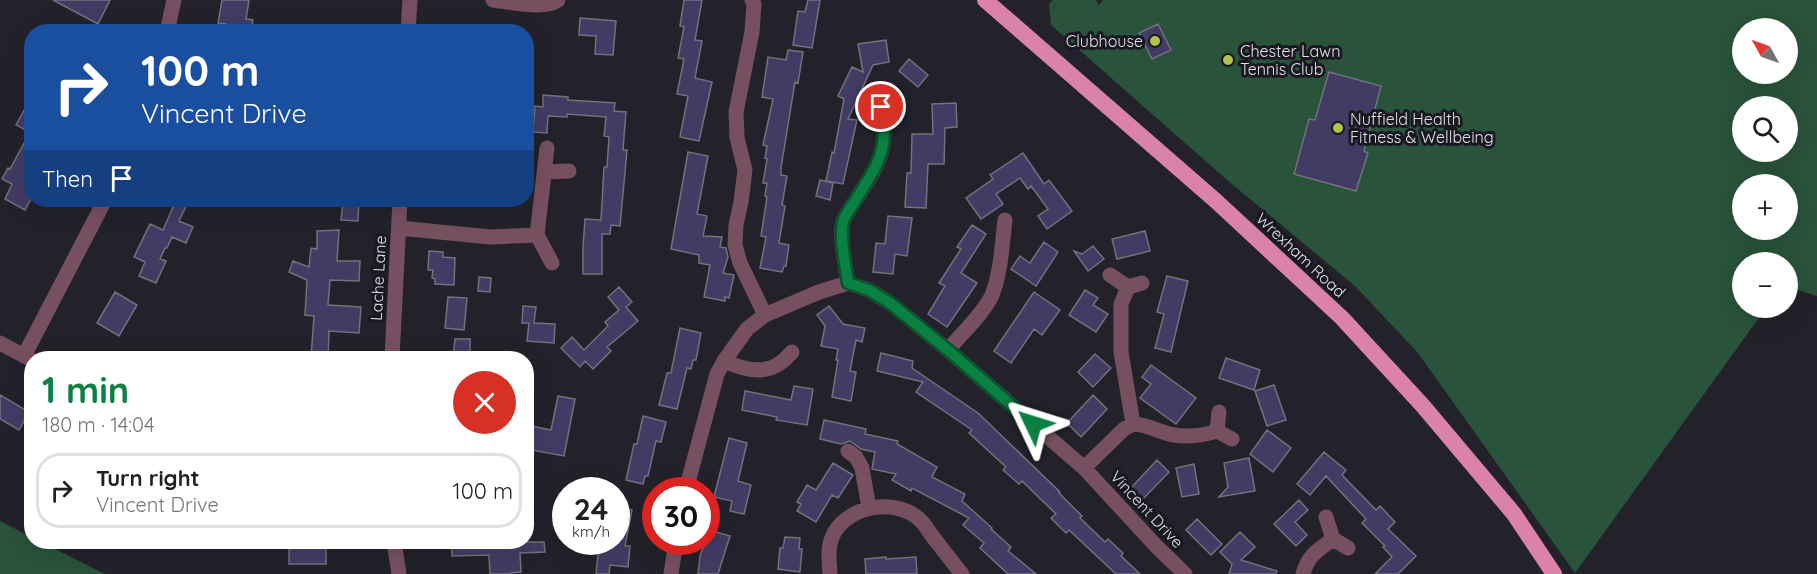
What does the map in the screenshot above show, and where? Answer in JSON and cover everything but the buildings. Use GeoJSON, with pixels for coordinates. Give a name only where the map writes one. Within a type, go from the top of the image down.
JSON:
{"type":"FeatureCollection","features":[{"type":"Feature","properties":{"kind":"highway","name":"Wrexham Road"},"geometry":{"type":"LineString","coordinates":[[985,0],[1216,201],[1342,318],[1423,406],[1514,514],[1554,574]]}},
{"type":"Feature","properties":{"kind":"street"},"geometry":{"type":"LineString","coordinates":[[169,24],[174,0]]}},
{"type":"Feature","properties":{"kind":"street"},"geometry":{"type":"LineString","coordinates":[[408,24],[410,0]]}},
{"type":"Feature","properties":{"kind":"street"},"geometry":{"type":"LineString","coordinates":[[493,0],[546,5],[558,0]]}},
{"type":"Feature","properties":{"kind":"street"},"geometry":{"type":"LineString","coordinates":[[752,0],[754,4],[752,33],[736,111],[737,138],[745,170],[735,245],[740,263],[765,315]]}},
{"type":"Feature","properties":{"kind":"street"},"geometry":{"type":"LineString","coordinates":[[863,106],[881,107],[895,98]]}},
{"type":"Feature","properties":{"kind":"street"},"geometry":{"type":"LineString","coordinates":[[689,477],[717,374],[723,361],[747,329],[765,315],[819,292],[848,283],[842,235],[843,222],[874,172],[882,154],[885,125],[881,107]]}},
{"type":"Feature","properties":{"kind":"street"},"geometry":{"type":"LineString","coordinates":[[547,148],[537,236],[552,263]]}},
{"type":"Feature","properties":{"kind":"street"},"geometry":{"type":"LineString","coordinates":[[545,172],[569,171]]}},
{"type":"Feature","properties":{"kind":"street"},"geometry":{"type":"LineString","coordinates":[[31,351],[102,207]]}},
{"type":"Feature","properties":{"kind":"street","name":"Lache Lane"},"geometry":{"type":"LineString","coordinates":[[392,351],[400,207]]}},
{"type":"Feature","properties":{"kind":"street"},"geometry":{"type":"LineString","coordinates":[[948,350],[992,296],[998,273],[1005,220]]}},
{"type":"Feature","properties":{"kind":"street"},"geometry":{"type":"LineString","coordinates":[[399,228],[490,237],[537,236]]}},
{"type":"Feature","properties":{"kind":"street"},"geometry":{"type":"LineString","coordinates":[[1110,275],[1135,285],[1121,304],[1121,352],[1133,424],[1142,424],[1174,435],[1207,434],[1217,430]]}},
{"type":"Feature","properties":{"kind":"street","name":"Vincent Drive"},"geometry":{"type":"LineString","coordinates":[[848,283],[869,290],[890,303],[948,350],[1084,468],[1157,548],[1185,574]]}},
{"type":"Feature","properties":{"kind":"street"},"geometry":{"type":"LineString","coordinates":[[0,343],[24,356]]}},
{"type":"Feature","properties":{"kind":"street"},"geometry":{"type":"LineString","coordinates":[[723,361],[739,367],[764,370],[777,366],[792,352]]}},
{"type":"Feature","properties":{"kind":"street"},"geometry":{"type":"LineString","coordinates":[[1217,430],[1219,412]]}},
{"type":"Feature","properties":{"kind":"street","name":"Vincent Drive"},"geometry":{"type":"LineString","coordinates":[[1084,468],[1124,429],[1133,424]]}},
{"type":"Feature","properties":{"kind":"street"},"geometry":{"type":"LineString","coordinates":[[1217,430],[1232,440]]}},
{"type":"Feature","properties":{"kind":"street"},"geometry":{"type":"LineString","coordinates":[[848,451],[856,457],[862,468],[869,508]]}},
{"type":"Feature","properties":{"kind":"street"},"geometry":{"type":"LineString","coordinates":[[830,574],[828,555],[834,533],[849,517],[869,508],[890,506],[904,510],[919,519],[962,574]]}},
{"type":"Feature","properties":{"kind":"street"},"geometry":{"type":"LineString","coordinates":[[1326,517],[1333,539],[1348,548]]}},
{"type":"Feature","properties":{"kind":"street"},"geometry":{"type":"LineString","coordinates":[[1303,574],[1306,562],[1314,552],[1333,539]]}},
{"type":"Feature","properties":{"kind":"street"},"geometry":{"type":"LineString","coordinates":[[395,549],[399,574]]}},
{"type":"Feature","properties":{"kind":"street"},"geometry":{"type":"LineString","coordinates":[[671,574],[674,555]]}},
{"type":"Feature","properties":{"kind":"green space"},"geometry":{"type":"Polygon","coordinates":[[[1053,0],[1096,0],[1099,5],[1103,0],[1817,0],[1817,296],[1798,290],[1798,252],[1732,252],[1732,318],[1759,318],[1575,573],[1418,353],[1355,286],[1227,180],[1051,25],[1049,4],[1053,0]]]}},
{"type":"Feature","properties":{"kind":"green space"},"geometry":{"type":"Polygon","coordinates":[[[0,521],[24,533],[24,549],[55,549],[105,574],[0,574],[0,521]]]}},
{"type":"Feature","properties":{"kind":"place","name":"Clubhouse"},"geometry":{"type":"Point","coordinates":[1155,41]}},
{"type":"Feature","properties":{"kind":"place","name":"Chester Lawn Tennis Club"},"geometry":{"type":"Point","coordinates":[1228,60]}},
{"type":"Feature","properties":{"kind":"place","name":"Nuffield Health Fitness & Wellbeing"},"geometry":{"type":"Point","coordinates":[1338,128]}},
{"type":"Feature","properties":{"kind":"route"},"geometry":{"type":"LineString","coordinates":[[881,107],[885,125],[882,154],[874,172],[843,222],[842,235],[848,283],[869,290],[890,303],[1033,424]]}}]}
